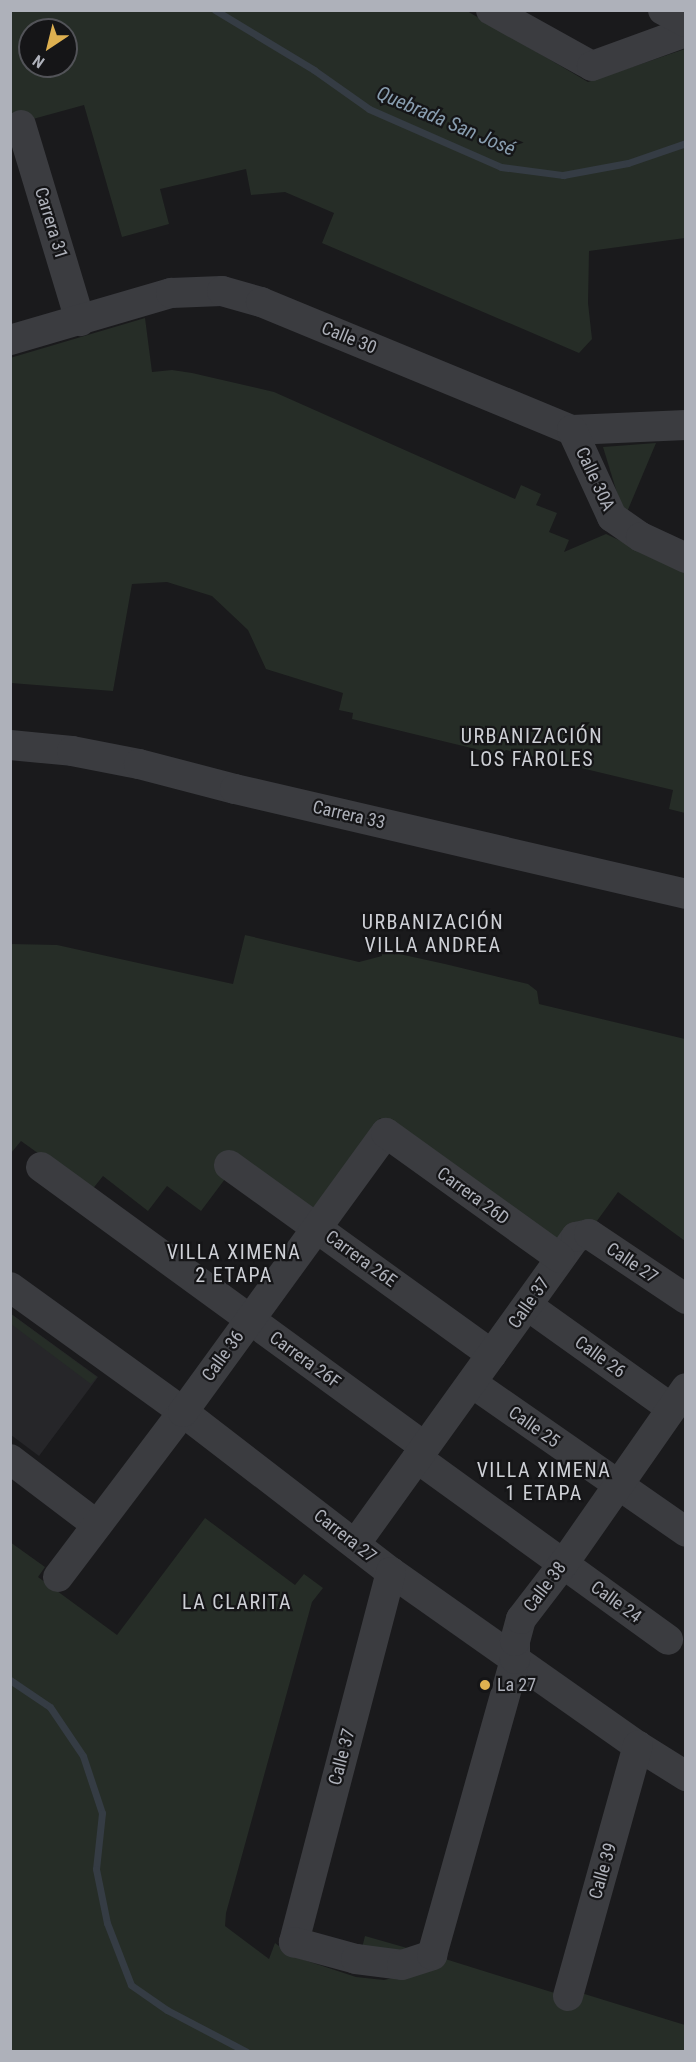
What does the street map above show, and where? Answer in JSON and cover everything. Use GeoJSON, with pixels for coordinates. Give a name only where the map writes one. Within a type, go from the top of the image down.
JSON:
{"type":"FeatureCollection","features":[{"type":"Feature","properties":{"kind":"street"},"geometry":{"type":"LineString","coordinates":[[492,10],[592,66],[686,32]]}},
{"type":"Feature","properties":{"kind":"street"},"geometry":{"type":"LineString","coordinates":[[663,10],[686,22]]}},
{"type":"Feature","properties":{"kind":"street","name":"Carrera 31"},"geometry":{"type":"LineString","coordinates":[[21,125],[80,321]]}},
{"type":"Feature","properties":{"kind":"street","name":"Calle 30"},"geometry":{"type":"LineString","coordinates":[[10,340],[171,293],[222,291],[261,302],[572,430],[686,425]]}},
{"type":"Feature","properties":{"kind":"street","name":"Calle 30A"},"geometry":{"type":"LineString","coordinates":[[572,430],[612,517],[641,537],[686,558]]}},
{"type":"Feature","properties":{"kind":"street","name":"Carrera 33"},"geometry":{"type":"LineString","coordinates":[[10,745],[72,751],[139,764],[235,789],[686,894]]}},
{"type":"Feature","properties":{"kind":"street","name":"Calle 36"},"geometry":{"type":"LineString","coordinates":[[58,1577],[183,1412],[386,1133]]}},
{"type":"Feature","properties":{"kind":"street","name":"Carrera 26D"},"geometry":{"type":"LineString","coordinates":[[386,1133],[568,1248]]}},
{"type":"Feature","properties":{"kind":"street","name":"Carrera 26E"},"geometry":{"type":"LineString","coordinates":[[229,1165],[492,1354]]}},
{"type":"Feature","properties":{"kind":"street","name":"Carrera 26F"},"geometry":{"type":"LineString","coordinates":[[41,1167],[250,1320],[421,1452]]}},
{"type":"Feature","properties":{"kind":"street","name":"Calle 27"},"geometry":{"type":"LineString","coordinates":[[568,1248],[589,1234],[686,1299]]}},
{"type":"Feature","properties":{"kind":"street","name":"Calle 37"},"geometry":{"type":"LineString","coordinates":[[356,1543],[568,1248]]}},
{"type":"Feature","properties":{"kind":"street","name":"Carrera 27"},"geometry":{"type":"LineString","coordinates":[[10,1287],[183,1412],[391,1572],[638,1746],[686,1776]]}},
{"type":"Feature","properties":{"kind":"street","name":"Calle 26"},"geometry":{"type":"LineString","coordinates":[[528,1306],[678,1398]]}},
{"type":"Feature","properties":{"kind":"street","name":"Calle 25"},"geometry":{"type":"LineString","coordinates":[[472,1383],[686,1532]]}},
{"type":"Feature","properties":{"kind":"street","name":"Calle 38"},"geometry":{"type":"LineString","coordinates":[[432,1955],[515,1659],[515,1641],[521,1619],[564,1563],[678,1398]]}},
{"type":"Feature","properties":{"kind":"street","name":"Calle 24"},"geometry":{"type":"LineString","coordinates":[[421,1452],[668,1640]]}},
{"type":"Feature","properties":{"kind":"street"},"geometry":{"type":"LineString","coordinates":[[10,1459],[97,1525]]}},
{"type":"Feature","properties":{"kind":"street","name":"Calle 37"},"geometry":{"type":"LineString","coordinates":[[391,1572],[294,1942],[356,1959],[402,1965],[432,1955]]}},
{"type":"Feature","properties":{"kind":"street","name":"Calle 39"},"geometry":{"type":"LineString","coordinates":[[568,1996],[638,1746]]}},
{"type":"Feature","properties":{"kind":"shaded area"},"geometry":{"type":"Polygon","coordinates":[[[11,11],[467,11],[588,82],[685,49],[685,238],[589,251],[588,303],[592,339],[579,353],[322,243],[334,213],[285,192],[251,195],[246,169],[160,189],[169,224],[122,237],[84,105],[11,125],[11,11]]]}},
{"type":"Feature","properties":{"kind":"shaded area"},"geometry":{"type":"Polygon","coordinates":[[[145,318],[152,372],[172,370],[192,373],[274,392],[515,499],[521,485],[541,494],[536,505],[557,513],[549,532],[569,540],[564,552],[606,534],[685,571],[685,813],[669,809],[673,790],[506,750],[500,755],[352,719],[353,713],[339,710],[343,693],[266,669],[248,630],[212,596],[167,582],[132,584],[113,691],[11,683],[10,358],[145,318]]]}},
{"type":"Feature","properties":{"kind":"shaded area"},"geometry":{"type":"Polygon","coordinates":[[[656,443],[627,512],[621,506],[603,447],[656,443]]]}},
{"type":"Feature","properties":{"kind":"shaded area"},"geometry":{"type":"Polygon","coordinates":[[[245,935],[359,962],[382,956],[381,950],[445,964],[528,984],[537,991],[539,1004],[685,1039],[685,1241],[618,1192],[594,1225],[583,1220],[564,1230],[554,1244],[380,1118],[312,1215],[228,1175],[201,1211],[167,1186],[148,1211],[103,1176],[91,1191],[21,1141],[11,1153],[11,944],[57,945],[233,984],[245,935]]]}},
{"type":"Feature","properties":{"kind":"shaded area"},"geometry":{"type":"Polygon","coordinates":[[[10,1313],[98,1377],[39,1456],[11,1435],[10,1313]]]}},
{"type":"Feature","properties":{"kind":"shaded area"},"geometry":{"type":"Polygon","coordinates":[[[11,1314],[97,1377],[91,1384],[11,1324],[11,1314]]]}},
{"type":"Feature","properties":{"kind":"shaded area"},"geometry":{"type":"Polygon","coordinates":[[[205,1518],[295,1585],[304,1574],[323,1588],[312,1602],[226,1913],[225,1926],[269,1959],[275,1943],[292,1956],[356,1977],[384,1980],[410,1974],[442,1958],[561,1995],[578,1992],[685,2025],[685,2051],[11,2051],[10,1542],[45,1567],[38,1577],[117,1635],[205,1518]]]}},
{"type":"Feature","properties":{"kind":"shaded area"},"geometry":{"type":"Polygon","coordinates":[[[365,1936],[414,1950],[361,1952],[365,1936]]]}},
{"type":"Feature","properties":{"kind":"waterway","name":"Quebrada San José"},"geometry":{"type":"LineString","coordinates":[[215,10],[314,70],[369,109],[501,167],[563,175],[628,163],[686,143]]}},
{"type":"Feature","properties":{"kind":"waterway"},"geometry":{"type":"LineString","coordinates":[[10,1680],[50,1707],[83,1756],[102,1813],[96,1869],[107,1923],[131,1985],[167,2010],[247,2052]]}},
{"type":"Feature","properties":{"kind":"place","name":"La 27"},"geometry":{"type":"Point","coordinates":[485,1685]}},
{"type":"Feature","properties":{"kind":"district","name":"URBANIZACIÓN LOS FAROLES"},"geometry":{"type":"Point","coordinates":[532,748]}},
{"type":"Feature","properties":{"kind":"district","name":"URBANIZACIÓN VILLA ANDREA"},"geometry":{"type":"Point","coordinates":[433,934]}},
{"type":"Feature","properties":{"kind":"district","name":"VILLA XIMENA 2 ETAPA"},"geometry":{"type":"Point","coordinates":[234,1264]}},
{"type":"Feature","properties":{"kind":"district","name":"VILLA XIMENA 1 ETAPA"},"geometry":{"type":"Point","coordinates":[544,1482]}},
{"type":"Feature","properties":{"kind":"district","name":"LA CLARITA"},"geometry":{"type":"Point","coordinates":[237,1602]}}]}
